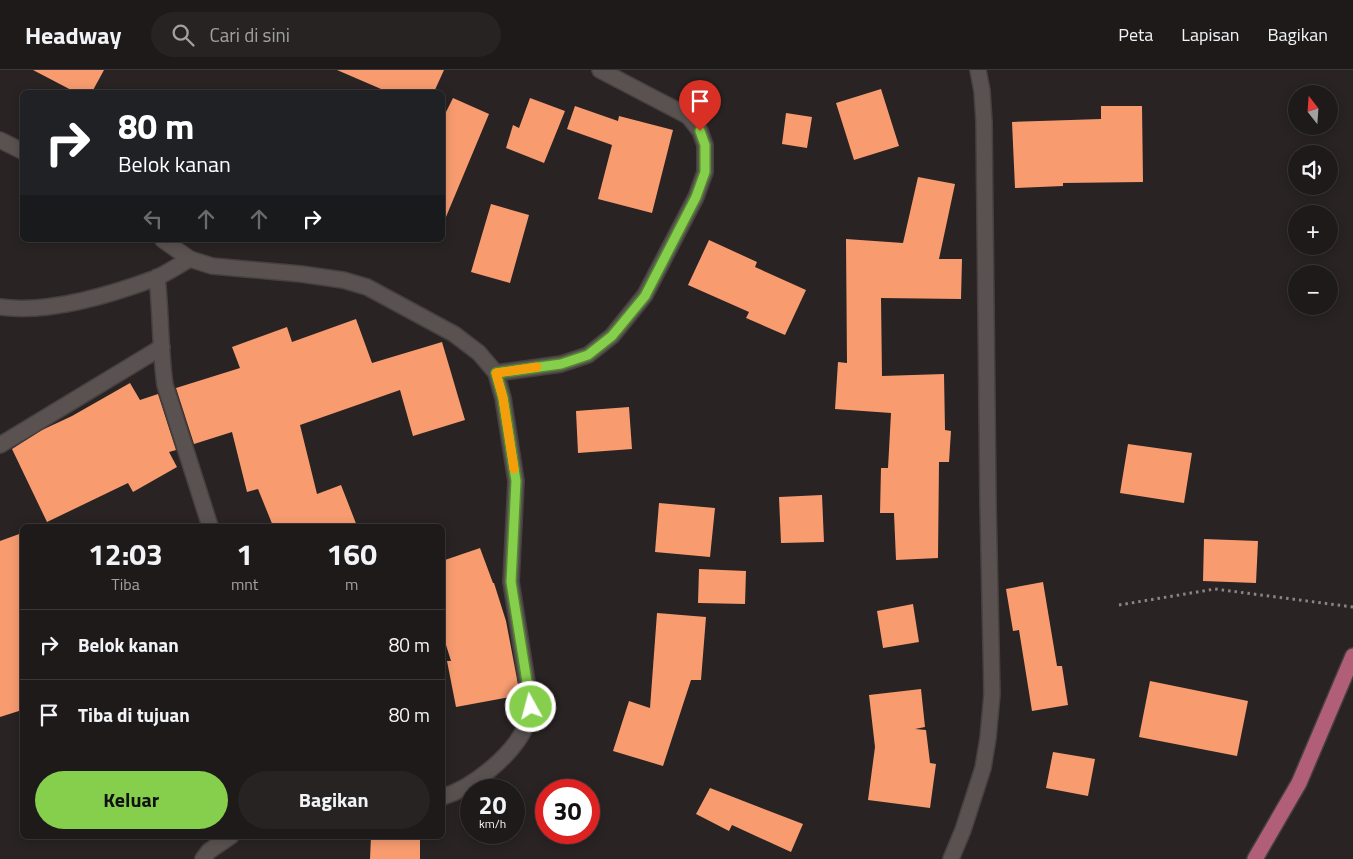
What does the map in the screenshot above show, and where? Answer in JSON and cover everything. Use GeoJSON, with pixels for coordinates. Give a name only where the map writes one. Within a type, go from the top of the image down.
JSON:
{"type":"FeatureCollection","features":[{"type":"Feature","properties":{"kind":"main road"},"geometry":{"type":"LineString","coordinates":[[1255,859],[1299,783],[1353,656]]}},
{"type":"Feature","properties":{"kind":"street"},"geometry":{"type":"LineString","coordinates":[[496,373],[561,364],[588,355],[612,336],[645,296],[696,197],[705,172],[705,145],[700,131],[688,116],[600,70]]}},
{"type":"Feature","properties":{"kind":"street"},"geometry":{"type":"LineString","coordinates":[[950,859],[963,830],[983,768],[992,694],[984,122],[978,70]]}},
{"type":"Feature","properties":{"kind":"street"},"geometry":{"type":"LineString","coordinates":[[0,140],[20,150]]}},
{"type":"Feature","properties":{"kind":"street"},"geometry":{"type":"LineString","coordinates":[[166,242],[190,259],[212,266],[301,274],[343,280],[367,287],[454,334],[480,353],[496,373],[503,398],[516,481],[511,582],[531,707],[526,725],[515,744],[479,778],[456,793],[445,795]]}},
{"type":"Feature","properties":{"kind":"street"},"geometry":{"type":"LineString","coordinates":[[0,307],[28,309],[53,306],[96,296],[157,277],[190,259]]}},
{"type":"Feature","properties":{"kind":"street"},"geometry":{"type":"LineString","coordinates":[[157,277],[162,366],[165,385],[209,524]]}},
{"type":"Feature","properties":{"kind":"street"},"geometry":{"type":"LineString","coordinates":[[0,445],[162,347]]}},
{"type":"Feature","properties":{"kind":"street"},"geometry":{"type":"LineString","coordinates":[[203,859],[209,851],[227,839]]}},
{"type":"Feature","properties":{"kind":"path"},"geometry":{"type":"LineString","coordinates":[[1119,606],[1215,589],[1353,607]]}},
{"type":"Feature","properties":{"kind":"building"},"geometry":{"type":"Polygon","coordinates":[[[33,70],[104,70],[93,90],[71,90],[33,70]]]}},
{"type":"Feature","properties":{"kind":"building"},"geometry":{"type":"Polygon","coordinates":[[[337,70],[444,70],[435,90],[383,90],[337,70]]]}},
{"type":"Feature","properties":{"kind":"building"},"geometry":{"type":"Polygon","coordinates":[[[881,89],[899,146],[854,160],[836,103],[881,89]]]}},
{"type":"Feature","properties":{"kind":"building"},"geometry":{"type":"Polygon","coordinates":[[[453,98],[489,114],[445,219],[445,114],[453,98]]]}},
{"type":"Feature","properties":{"kind":"building"},"geometry":{"type":"Polygon","coordinates":[[[530,98],[565,111],[544,163],[506,148],[513,125],[519,128],[530,98]]]}},
{"type":"Feature","properties":{"kind":"building"},"geometry":{"type":"Polygon","coordinates":[[[575,106],[618,121],[619,116],[673,130],[652,213],[598,199],[612,145],[567,129],[575,106]]]}},
{"type":"Feature","properties":{"kind":"building"},"geometry":{"type":"Polygon","coordinates":[[[1101,106],[1142,106],[1143,182],[1063,183],[1063,186],[1015,188],[1012,122],[1101,119],[1101,106]]]}},
{"type":"Feature","properties":{"kind":"building"},"geometry":{"type":"Polygon","coordinates":[[[786,113],[812,117],[807,148],[782,144],[786,113]]]}},
{"type":"Feature","properties":{"kind":"building"},"geometry":{"type":"Polygon","coordinates":[[[918,177],[955,184],[939,259],[962,259],[961,299],[881,298],[882,376],[944,374],[945,430],[951,431],[949,462],[939,462],[938,558],[896,560],[894,513],[880,513],[881,468],[888,468],[891,413],[835,409],[838,362],[847,363],[846,239],[903,243],[918,177]]]}},
{"type":"Feature","properties":{"kind":"building"},"geometry":{"type":"Polygon","coordinates":[[[491,204],[529,215],[510,283],[471,272],[491,204]]]}},
{"type":"Feature","properties":{"kind":"building"},"geometry":{"type":"Polygon","coordinates":[[[709,240],[757,262],[755,267],[806,290],[785,335],[746,318],[749,312],[688,285],[709,240]]]}},
{"type":"Feature","properties":{"kind":"building"},"geometry":{"type":"Polygon","coordinates":[[[356,319],[372,363],[442,342],[465,420],[413,436],[400,390],[300,425],[317,494],[341,485],[356,524],[272,524],[258,489],[247,492],[232,432],[194,444],[176,388],[240,368],[232,347],[287,327],[292,342],[356,319]]]}},
{"type":"Feature","properties":{"kind":"building"},"geometry":{"type":"Polygon","coordinates":[[[130,383],[140,400],[158,394],[176,450],[169,452],[177,467],[133,492],[128,483],[47,522],[12,449],[42,430],[72,416],[130,383]]]}},
{"type":"Feature","properties":{"kind":"building"},"geometry":{"type":"Polygon","coordinates":[[[629,407],[632,449],[578,453],[576,411],[629,407]]]}},
{"type":"Feature","properties":{"kind":"building"},"geometry":{"type":"Polygon","coordinates":[[[1128,444],[1192,453],[1184,503],[1120,493],[1128,444]]]}},
{"type":"Feature","properties":{"kind":"building"},"geometry":{"type":"Polygon","coordinates":[[[822,495],[824,542],[781,543],[779,497],[822,495]]]}},
{"type":"Feature","properties":{"kind":"building"},"geometry":{"type":"Polygon","coordinates":[[[659,503],[715,508],[710,557],[655,552],[659,503]]]}},
{"type":"Feature","properties":{"kind":"building"},"geometry":{"type":"Polygon","coordinates":[[[20,534],[20,711],[0,717],[0,541],[20,534]]]}},
{"type":"Feature","properties":{"kind":"building"},"geometry":{"type":"Polygon","coordinates":[[[1204,539],[1258,541],[1256,583],[1203,581],[1204,539]]]}},
{"type":"Feature","properties":{"kind":"building"},"geometry":{"type":"Polygon","coordinates":[[[480,548],[506,621],[520,695],[456,707],[447,661],[451,661],[445,642],[445,560],[480,548]]]}},
{"type":"Feature","properties":{"kind":"building"},"geometry":{"type":"Polygon","coordinates":[[[699,569],[746,571],[745,604],[698,603],[699,569]]]}},
{"type":"Feature","properties":{"kind":"building"},"geometry":{"type":"Polygon","coordinates":[[[1043,582],[1057,666],[1062,666],[1068,705],[1032,711],[1019,630],[1013,631],[1006,589],[1043,582]]]}},
{"type":"Feature","properties":{"kind":"building"},"geometry":{"type":"Polygon","coordinates":[[[913,604],[919,642],[883,648],[877,611],[913,604]]]}},
{"type":"Feature","properties":{"kind":"building"},"geometry":{"type":"Polygon","coordinates":[[[657,613],[706,617],[701,680],[691,680],[663,766],[613,751],[629,701],[650,708],[657,613]]]}},
{"type":"Feature","properties":{"kind":"building"},"geometry":{"type":"Polygon","coordinates":[[[1150,681],[1248,701],[1237,756],[1139,737],[1150,681]]]}},
{"type":"Feature","properties":{"kind":"building"},"geometry":{"type":"Polygon","coordinates":[[[921,689],[925,727],[915,729],[926,730],[930,763],[936,764],[930,808],[868,800],[875,747],[869,695],[921,689]]]}},
{"type":"Feature","properties":{"kind":"building"},"geometry":{"type":"Polygon","coordinates":[[[1053,752],[1095,759],[1088,796],[1046,788],[1053,752]]]}},
{"type":"Feature","properties":{"kind":"building"},"geometry":{"type":"Polygon","coordinates":[[[710,788],[803,824],[791,852],[732,825],[729,831],[696,814],[710,788]]]}},
{"type":"Feature","properties":{"kind":"building"},"geometry":{"type":"Polygon","coordinates":[[[371,839],[420,839],[420,859],[370,859],[371,839]]]}},
{"type":"Feature","properties":{"kind":"slow traffic"},"geometry":{"type":"LineString","coordinates":[[514,469],[503,398],[496,373],[537,367]]}},
{"type":"Feature","properties":{"kind":"route"},"geometry":{"type":"LineString","coordinates":[[531,707],[511,582],[516,481],[503,398],[496,373],[561,364],[588,355],[612,336],[645,296],[696,197],[705,172],[705,145],[700,131]]}}]}
